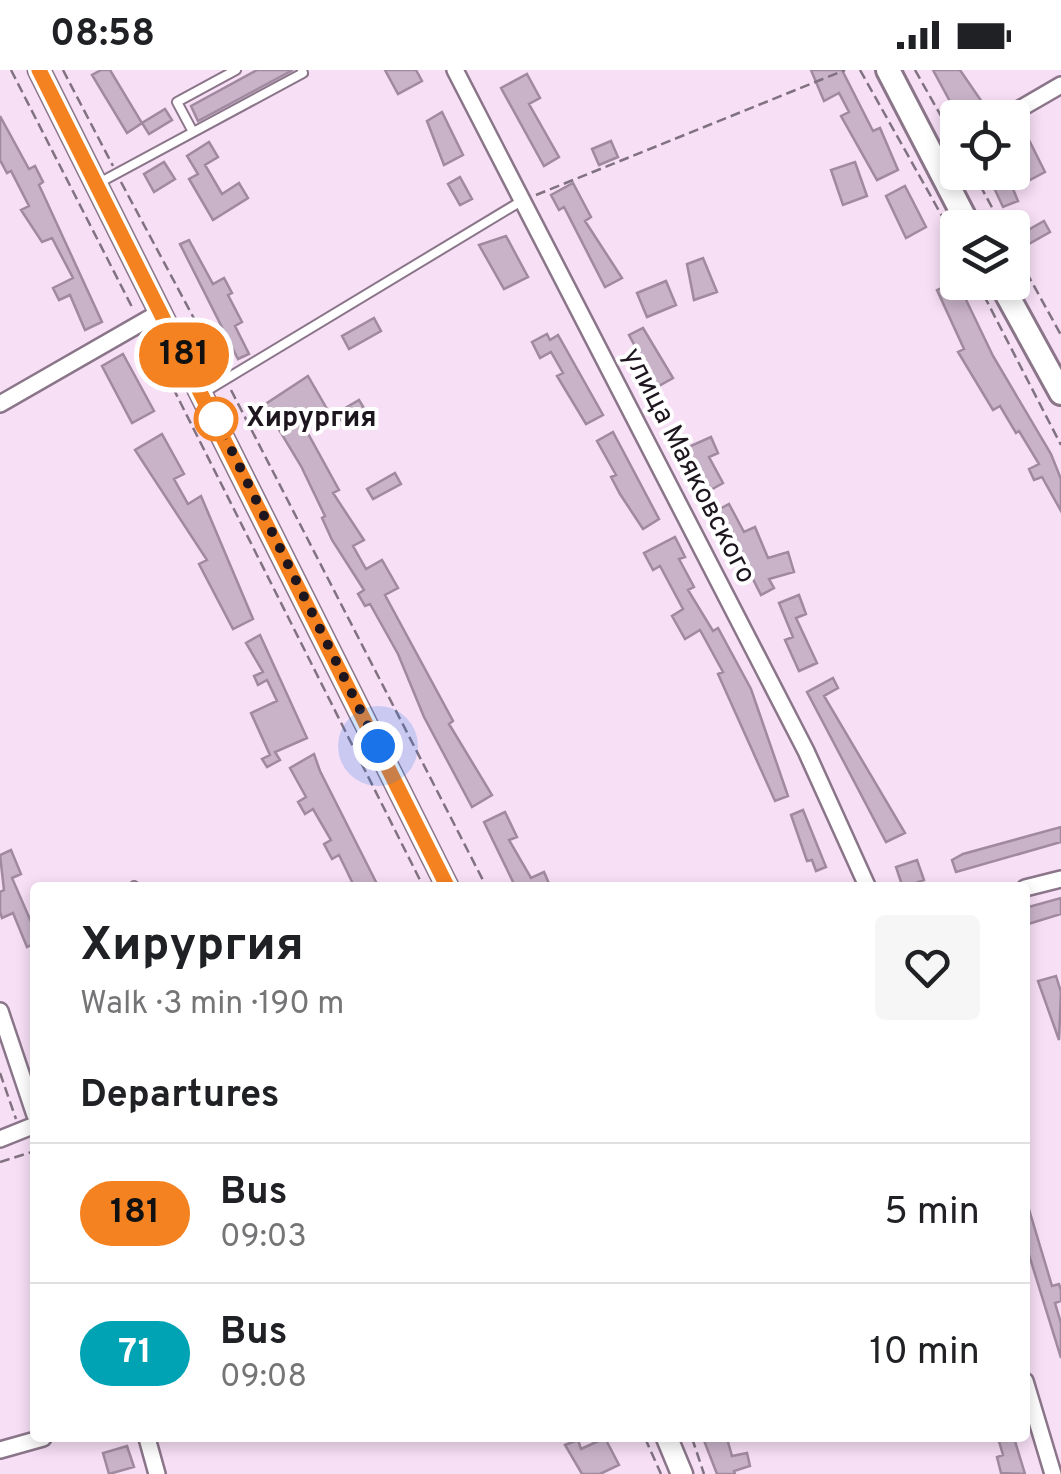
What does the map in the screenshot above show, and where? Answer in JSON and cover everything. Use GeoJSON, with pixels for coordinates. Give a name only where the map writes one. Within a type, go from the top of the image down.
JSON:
{"type":"FeatureCollection","features":[{"type":"Feature","properties":{"kind":"main road"},"geometry":{"type":"LineString","coordinates":[[888,70],[952,210]]}},
{"type":"Feature","properties":{"kind":"main road"},"geometry":{"type":"LineString","coordinates":[[1010,300],[1061,394]]}},
{"type":"Feature","properties":{"kind":"street"},"geometry":{"type":"LineString","coordinates":[[39,70],[445,882]]}},
{"type":"Feature","properties":{"kind":"street","name":"улица Маяковского"},"geometry":{"type":"LineString","coordinates":[[455,70],[806,751],[865,882]]}},
{"type":"Feature","properties":{"kind":"street"},"geometry":{"type":"LineString","coordinates":[[1030,103],[1061,85]]}},
{"type":"Feature","properties":{"kind":"street"},"geometry":{"type":"LineString","coordinates":[[932,159],[940,154]]}},
{"type":"Feature","properties":{"kind":"street"},"geometry":{"type":"LineString","coordinates":[[0,404],[162,311]]}},
{"type":"Feature","properties":{"kind":"street"},"geometry":{"type":"LineString","coordinates":[[1030,887],[1061,878]]}},
{"type":"Feature","properties":{"kind":"street"},"geometry":{"type":"LineString","coordinates":[[0,1011],[30,1100]]}},
{"type":"Feature","properties":{"kind":"street"},"geometry":{"type":"LineString","coordinates":[[0,1138],[28,1128]]}},
{"type":"Feature","properties":{"kind":"street"},"geometry":{"type":"LineString","coordinates":[[1030,1398],[1053,1474]]}},
{"type":"Feature","properties":{"kind":"street"},"geometry":{"type":"LineString","coordinates":[[0,1450],[30,1442]]}},
{"type":"Feature","properties":{"kind":"street"},"geometry":{"type":"LineString","coordinates":[[149,1442],[157,1474]]}},
{"type":"Feature","properties":{"kind":"street"},"geometry":{"type":"LineString","coordinates":[[669,1442],[682,1474]]}},
{"type":"Feature","properties":{"kind":"lane"},"geometry":{"type":"LineString","coordinates":[[193,132],[177,102],[236,70]]}},
{"type":"Feature","properties":{"kind":"lane"},"geometry":{"type":"LineString","coordinates":[[97,184],[303,73],[302,70]]}},
{"type":"Feature","properties":{"kind":"lane"},"geometry":{"type":"LineString","coordinates":[[203,394],[523,200]]}},
{"type":"Feature","properties":{"kind":"path"},"geometry":{"type":"LineString","coordinates":[[12,70],[136,314]]}},
{"type":"Feature","properties":{"kind":"path"},"geometry":{"type":"LineString","coordinates":[[62,70],[226,378],[485,882]]}},
{"type":"Feature","properties":{"kind":"path"},"geometry":{"type":"LineString","coordinates":[[523,200],[845,70]]}},
{"type":"Feature","properties":{"kind":"path"},"geometry":{"type":"LineString","coordinates":[[860,70],[948,210]]}},
{"type":"Feature","properties":{"kind":"path"},"geometry":{"type":"LineString","coordinates":[[916,70],[940,113]]}},
{"type":"Feature","properties":{"kind":"path"},"geometry":{"type":"LineString","coordinates":[[1030,279],[1061,335]]}},
{"type":"Feature","properties":{"kind":"path"},"geometry":{"type":"LineString","coordinates":[[987,300],[1061,446]]}},
{"type":"Feature","properties":{"kind":"path"},"geometry":{"type":"LineString","coordinates":[[144,331],[421,882]]}},
{"type":"Feature","properties":{"kind":"path"},"geometry":{"type":"LineString","coordinates":[[0,1073],[28,1128]]}},
{"type":"Feature","properties":{"kind":"path"},"geometry":{"type":"LineString","coordinates":[[0,1162],[30,1153]]}},
{"type":"Feature","properties":{"kind":"path"},"geometry":{"type":"LineString","coordinates":[[647,1442],[661,1474]]}},
{"type":"Feature","properties":{"kind":"path"},"geometry":{"type":"LineString","coordinates":[[693,1442],[704,1474]]}},
{"type":"Feature","properties":{"kind":"building"},"geometry":{"type":"Polygon","coordinates":[[[110,70],[142,123],[127,133],[92,75],[110,70]]]}},
{"type":"Feature","properties":{"kind":"building"},"geometry":{"type":"Polygon","coordinates":[[[257,70],[293,70],[198,121],[191,106],[257,70]]]}},
{"type":"Feature","properties":{"kind":"building"},"geometry":{"type":"Polygon","coordinates":[[[385,70],[416,70],[422,81],[398,94],[385,70]]]}},
{"type":"Feature","properties":{"kind":"building"},"geometry":{"type":"Polygon","coordinates":[[[811,70],[842,70],[873,131],[880,128],[898,170],[877,180],[841,116],[849,112],[839,93],[824,101],[811,70]]]}},
{"type":"Feature","properties":{"kind":"building"},"geometry":{"type":"Polygon","coordinates":[[[933,70],[960,70],[981,100],[949,100],[933,70]]]}},
{"type":"Feature","properties":{"kind":"building"},"geometry":{"type":"Polygon","coordinates":[[[527,74],[540,98],[529,104],[559,157],[544,166],[501,88],[527,74]]]}},
{"type":"Feature","properties":{"kind":"building"},"geometry":{"type":"Polygon","coordinates":[[[165,109],[172,120],[149,134],[142,123],[165,109]]]}},
{"type":"Feature","properties":{"kind":"building"},"geometry":{"type":"Polygon","coordinates":[[[442,112],[463,155],[444,165],[427,121],[442,112]]]}},
{"type":"Feature","properties":{"kind":"building"},"geometry":{"type":"Polygon","coordinates":[[[0,116],[29,169],[35,166],[43,182],[39,185],[102,322],[85,330],[70,295],[59,300],[53,288],[73,278],[52,238],[42,242],[21,210],[29,206],[11,171],[7,173],[0,160],[0,116]]]}},
{"type":"Feature","properties":{"kind":"building"},"geometry":{"type":"Polygon","coordinates":[[[611,141],[618,157],[599,165],[592,149],[611,141]]]}},
{"type":"Feature","properties":{"kind":"building"},"geometry":{"type":"Polygon","coordinates":[[[209,142],[218,157],[205,165],[222,194],[239,183],[248,198],[213,220],[189,179],[198,174],[187,156],[209,142]]]}},
{"type":"Feature","properties":{"kind":"building"},"geometry":{"type":"Polygon","coordinates":[[[1030,142],[1045,172],[1030,180],[1030,142]]]}},
{"type":"Feature","properties":{"kind":"building"},"geometry":{"type":"Polygon","coordinates":[[[164,162],[175,179],[154,192],[144,174],[164,162]]]}},
{"type":"Feature","properties":{"kind":"building"},"geometry":{"type":"Polygon","coordinates":[[[855,162],[867,196],[843,205],[831,170],[855,162]]]}},
{"type":"Feature","properties":{"kind":"building"},"geometry":{"type":"Polygon","coordinates":[[[460,177],[472,199],[460,205],[448,184],[460,177]]]}},
{"type":"Feature","properties":{"kind":"building"},"geometry":{"type":"Polygon","coordinates":[[[573,183],[591,217],[585,221],[622,278],[605,287],[564,207],[559,210],[551,195],[573,183]]]}},
{"type":"Feature","properties":{"kind":"building"},"geometry":{"type":"Polygon","coordinates":[[[905,186],[926,227],[906,238],[886,196],[905,186]]]}},
{"type":"Feature","properties":{"kind":"building"},"geometry":{"type":"Polygon","coordinates":[[[995,190],[1013,190],[1018,201],[1003,207],[995,190]]]}},
{"type":"Feature","properties":{"kind":"building"},"geometry":{"type":"Polygon","coordinates":[[[1044,221],[1050,232],[1030,243],[1030,229],[1044,221]]]}},
{"type":"Feature","properties":{"kind":"building"},"geometry":{"type":"Polygon","coordinates":[[[506,236],[528,277],[504,289],[479,245],[506,236]]]}},
{"type":"Feature","properties":{"kind":"building"},"geometry":{"type":"Polygon","coordinates":[[[189,240],[213,284],[224,278],[232,293],[228,295],[242,322],[235,326],[249,354],[238,359],[180,244],[189,240]]]}},
{"type":"Feature","properties":{"kind":"building"},"geometry":{"type":"Polygon","coordinates":[[[703,258],[717,292],[694,300],[687,264],[703,258]]]}},
{"type":"Feature","properties":{"kind":"building"},"geometry":{"type":"Polygon","coordinates":[[[666,281],[676,305],[647,317],[637,293],[666,281]]]}},
{"type":"Feature","properties":{"kind":"building"},"geometry":{"type":"Polygon","coordinates":[[[942,300],[966,300],[993,356],[1051,454],[1061,479],[1061,511],[1042,477],[1034,480],[1029,469],[1039,464],[1000,406],[993,410],[958,352],[964,349],[942,300]]]}},
{"type":"Feature","properties":{"kind":"building"},"geometry":{"type":"Polygon","coordinates":[[[374,318],[381,331],[349,349],[342,336],[374,318]]]}},
{"type":"Feature","properties":{"kind":"building"},"geometry":{"type":"Polygon","coordinates":[[[643,328],[673,378],[657,387],[629,335],[643,328]]]}},
{"type":"Feature","properties":{"kind":"building"},"geometry":{"type":"Polygon","coordinates":[[[547,334],[550,340],[558,335],[603,415],[586,424],[557,376],[563,373],[551,352],[540,358],[532,342],[547,334]]]}},
{"type":"Feature","properties":{"kind":"building"},"geometry":{"type":"Polygon","coordinates":[[[123,354],[154,411],[132,423],[102,366],[123,354]]]}},
{"type":"Feature","properties":{"kind":"building"},"geometry":{"type":"Polygon","coordinates":[[[308,376],[331,416],[305,428],[339,490],[333,493],[364,540],[353,546],[366,569],[382,560],[398,588],[385,595],[453,721],[449,724],[492,795],[472,807],[424,717],[398,654],[370,604],[365,606],[358,594],[364,590],[332,540],[301,466],[264,405],[308,376]]]}},
{"type":"Feature","properties":{"kind":"building"},"geometry":{"type":"Polygon","coordinates":[[[359,400],[367,413],[345,426],[337,413],[359,400]]]}},
{"type":"Feature","properties":{"kind":"building"},"geometry":{"type":"Polygon","coordinates":[[[613,432],[659,519],[643,529],[611,477],[616,475],[597,441],[613,432]]]}},
{"type":"Feature","properties":{"kind":"building"},"geometry":{"type":"Polygon","coordinates":[[[162,434],[184,474],[174,479],[188,504],[201,496],[253,619],[233,629],[199,564],[207,560],[135,450],[162,434]]]}},
{"type":"Feature","properties":{"kind":"building"},"geometry":{"type":"Polygon","coordinates":[[[711,437],[718,453],[709,457],[723,483],[707,492],[686,448],[711,437]]]}},
{"type":"Feature","properties":{"kind":"building"},"geometry":{"type":"Polygon","coordinates":[[[395,473],[401,484],[373,499],[367,489],[395,473]]]}},
{"type":"Feature","properties":{"kind":"building"},"geometry":{"type":"Polygon","coordinates":[[[729,504],[744,532],[755,527],[768,558],[788,552],[794,572],[769,579],[774,588],[761,595],[718,510],[729,504]]]}},
{"type":"Feature","properties":{"kind":"building"},"geometry":{"type":"Polygon","coordinates":[[[675,537],[685,557],[679,559],[694,587],[688,590],[713,631],[718,628],[751,689],[788,796],[775,801],[718,674],[723,672],[700,630],[685,639],[672,616],[683,609],[660,566],[653,570],[644,553],[675,537]]]}},
{"type":"Feature","properties":{"kind":"building"},"geometry":{"type":"Polygon","coordinates":[[[799,595],[806,614],[796,618],[817,663],[799,671],[785,640],[793,637],[779,603],[799,595]]]}},
{"type":"Feature","properties":{"kind":"building"},"geometry":{"type":"Polygon","coordinates":[[[260,635],[307,738],[275,752],[280,760],[267,767],[262,759],[270,755],[251,713],[277,701],[267,680],[258,685],[254,676],[263,672],[246,643],[260,635]]]}},
{"type":"Feature","properties":{"kind":"building"},"geometry":{"type":"Polygon","coordinates":[[[833,678],[838,688],[824,696],[905,833],[886,842],[807,692],[833,678]]]}},
{"type":"Feature","properties":{"kind":"building"},"geometry":{"type":"Polygon","coordinates":[[[314,754],[376,882],[352,882],[339,855],[332,859],[324,844],[331,840],[313,809],[305,814],[298,802],[306,797],[290,768],[314,754]]]}},
{"type":"Feature","properties":{"kind":"building"},"geometry":{"type":"Polygon","coordinates":[[[803,810],[826,867],[816,871],[812,860],[807,861],[791,815],[803,810]]]}},
{"type":"Feature","properties":{"kind":"building"},"geometry":{"type":"Polygon","coordinates":[[[505,812],[517,837],[509,840],[531,878],[544,872],[548,882],[513,882],[484,822],[505,812]]]}},
{"type":"Feature","properties":{"kind":"building"},"geometry":{"type":"Polygon","coordinates":[[[1061,827],[1061,842],[956,872],[952,860],[963,854],[1061,827]]]}},
{"type":"Feature","properties":{"kind":"building"},"geometry":{"type":"Polygon","coordinates":[[[11,850],[21,874],[12,878],[30,919],[27,947],[13,913],[2,918],[0,912],[0,892],[4,890],[0,855],[11,850]]]}},
{"type":"Feature","properties":{"kind":"building"},"geometry":{"type":"Polygon","coordinates":[[[917,860],[924,880],[901,882],[896,867],[917,860]]]}},
{"type":"Feature","properties":{"kind":"building"},"geometry":{"type":"Polygon","coordinates":[[[1061,898],[1061,914],[1030,923],[1030,907],[1061,898]]]}},
{"type":"Feature","properties":{"kind":"building"},"geometry":{"type":"Polygon","coordinates":[[[1056,976],[1061,992],[1059,1040],[1038,981],[1056,976]]]}},
{"type":"Feature","properties":{"kind":"building"},"geometry":{"type":"Polygon","coordinates":[[[1030,1213],[1052,1286],[1059,1284],[1061,1290],[1061,1301],[1055,1303],[1061,1323],[1061,1358],[1030,1258],[1030,1213]]]}},
{"type":"Feature","properties":{"kind":"building"},"geometry":{"type":"Polygon","coordinates":[[[579,1442],[581,1449],[607,1442],[619,1465],[600,1474],[582,1474],[565,1445],[579,1442]]]}},
{"type":"Feature","properties":{"kind":"building"},"geometry":{"type":"Polygon","coordinates":[[[705,1442],[728,1442],[732,1456],[747,1453],[750,1466],[734,1471],[735,1474],[717,1474],[705,1442]]]}},
{"type":"Feature","properties":{"kind":"building"},"geometry":{"type":"Polygon","coordinates":[[[999,1442],[1015,1442],[1025,1474],[1001,1473],[997,1457],[1003,1455],[999,1442]]]}},
{"type":"Feature","properties":{"kind":"building"},"geometry":{"type":"Polygon","coordinates":[[[127,1446],[134,1467],[109,1474],[103,1453],[127,1446]]]}},
{"type":"Feature","properties":{"kind":"bus line","name":"181"},"geometry":{"type":"LineString","coordinates":[[39,70],[445,882]]}},
{"type":"Feature","properties":{"kind":"place","name":"Хирургия"},"geometry":{"type":"Point","coordinates":[216,419]}},
{"type":"Feature","properties":{"kind":"route"},"geometry":{"type":"LineString","coordinates":[[216,419],[378,746]]}}]}
